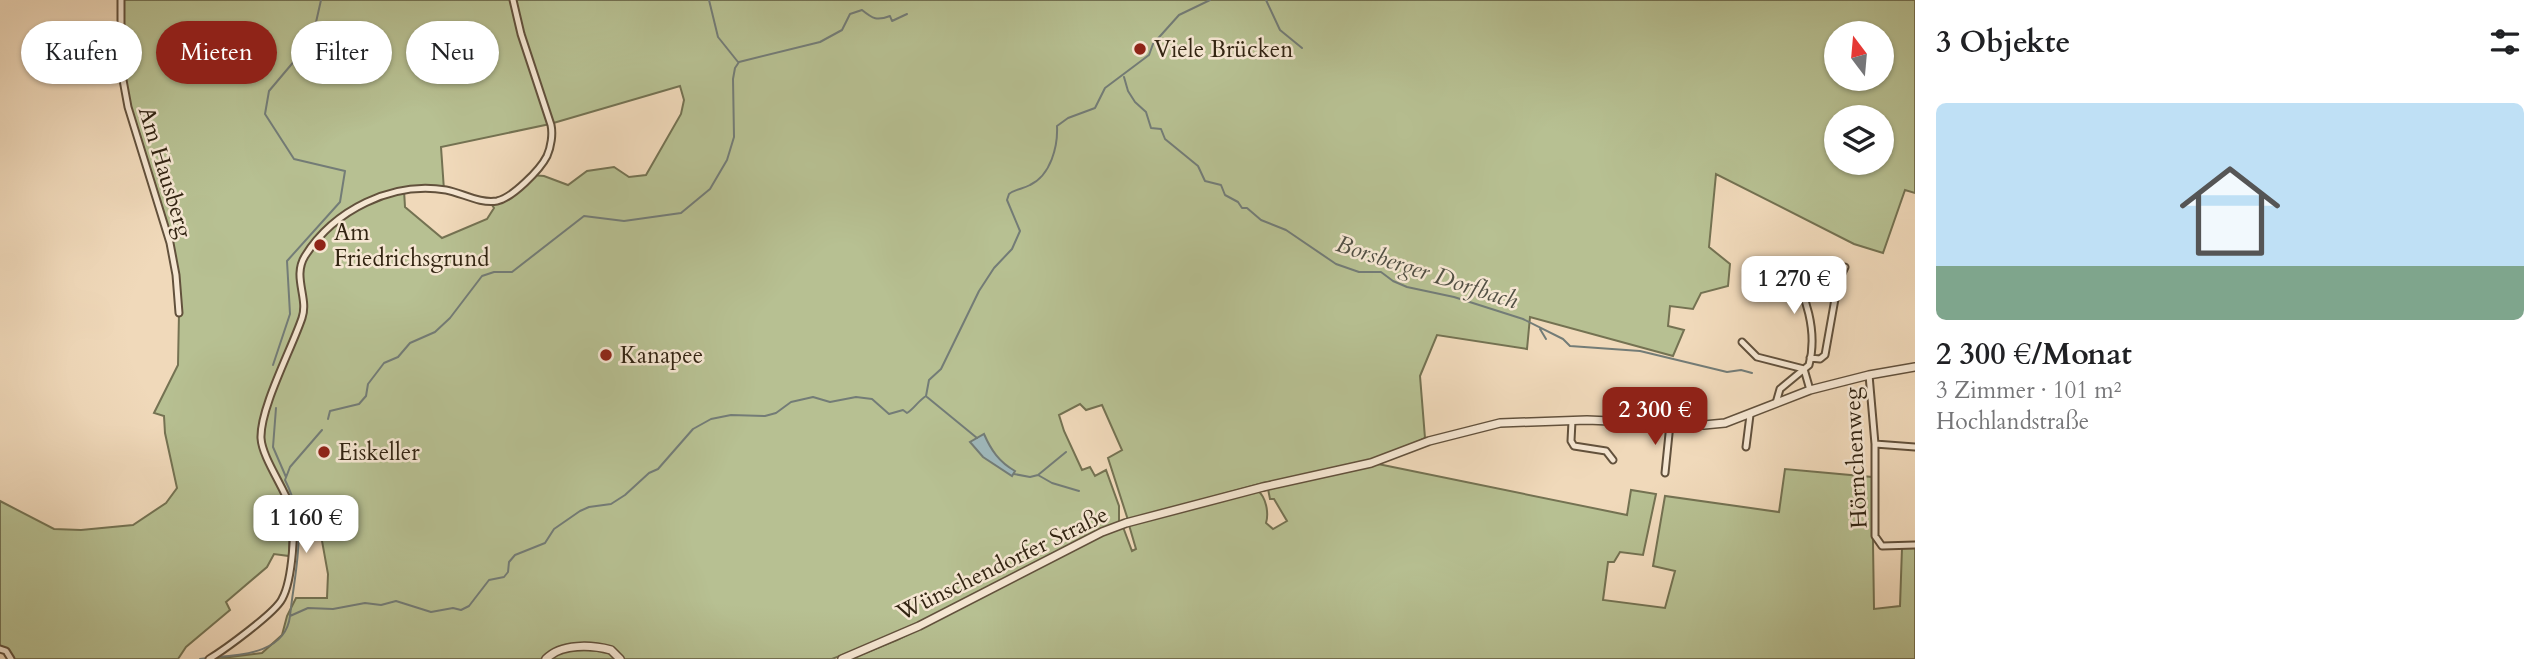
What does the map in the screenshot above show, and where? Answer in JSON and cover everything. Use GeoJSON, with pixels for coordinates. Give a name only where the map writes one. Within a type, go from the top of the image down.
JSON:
{"type":"FeatureCollection","features":[{"type":"Feature","properties":{"kind":"street","name":"Am Hausberg"},"geometry":{"type":"LineString","coordinates":[[121,0],[121,69],[125,95],[170,243],[180,313]]}},
{"type":"Feature","properties":{"kind":"street"},"geometry":{"type":"LineString","coordinates":[[209,659],[282,599],[294,550],[293,519],[285,493],[261,438],[273,390],[303,314],[299,277],[304,258],[331,228],[369,200],[404,189],[444,190],[490,202],[500,200],[510,196],[547,156],[552,133],[551,124],[521,34],[513,0]]}},
{"type":"Feature","properties":{"kind":"street"},"geometry":{"type":"LineString","coordinates":[[1776,403],[1780,389],[1809,365],[1813,335],[1799,283],[1789,266]]}},
{"type":"Feature","properties":{"kind":"street"},"geometry":{"type":"LineString","coordinates":[[1810,359],[1821,359],[1825,355],[1838,282],[1845,267]]}},
{"type":"Feature","properties":{"kind":"street"},"geometry":{"type":"LineString","coordinates":[[1742,342],[1757,357],[1804,369]]}},
{"type":"Feature","properties":{"kind":"street","name":"Wünschendorfer Straße"},"geometry":{"type":"LineString","coordinates":[[842,659],[919,626],[1102,532],[1126,523],[1264,486],[1344,470],[1390,457],[1429,441],[1500,423],[1725,423],[1810,390],[1915,367]]}},
{"type":"Feature","properties":{"kind":"street"},"geometry":{"type":"LineString","coordinates":[[1804,369],[1810,390]]}},
{"type":"Feature","properties":{"kind":"street","name":"Hörnchenweg"},"geometry":{"type":"LineString","coordinates":[[1869,375],[1875,444],[1875,536],[1882,546],[1915,545]]}},
{"type":"Feature","properties":{"kind":"street"},"geometry":{"type":"LineString","coordinates":[[1746,447],[1750,415]]}},
{"type":"Feature","properties":{"kind":"street"},"geometry":{"type":"LineString","coordinates":[[1572,421],[1574,446],[1606,451],[1613,460]]}},
{"type":"Feature","properties":{"kind":"street"},"geometry":{"type":"LineString","coordinates":[[1665,473],[1670,424]]}},
{"type":"Feature","properties":{"kind":"street"},"geometry":{"type":"LineString","coordinates":[[1747,438],[1755,439]]}},
{"type":"Feature","properties":{"kind":"street"},"geometry":{"type":"LineString","coordinates":[[1875,444],[1915,447]]}},
{"type":"Feature","properties":{"kind":"street"},"geometry":{"type":"LineString","coordinates":[[546,659],[558,649],[586,647],[611,650],[620,659]]}},
{"type":"Feature","properties":{"kind":"street"},"geometry":{"type":"LineString","coordinates":[[0,649],[6,651],[11,659]]}},
{"type":"Feature","properties":{"kind":"green space"},"geometry":{"type":"Polygon","coordinates":[[[121,0],[1915,0],[1915,193],[1905,190],[1883,253],[1854,244],[1716,174],[1709,247],[1730,264],[1728,286],[1701,293],[1693,309],[1670,306],[1668,326],[1684,330],[1673,356],[1530,317],[1527,349],[1437,335],[1420,376],[1425,438],[1388,456],[1344,468],[1263,483],[1128,520],[1108,458],[1122,450],[1102,405],[1086,410],[1080,404],[1059,415],[1064,431],[1082,470],[1090,467],[1095,476],[1106,470],[1119,506],[1119,522],[897,634],[832,659],[624,659],[606,646],[583,643],[559,647],[541,659],[214,659],[262,653],[282,635],[296,598],[327,598],[328,574],[315,502],[290,512],[289,556],[274,554],[267,567],[226,602],[230,610],[186,647],[178,659],[14,659],[8,649],[0,646],[0,501],[54,529],[81,530],[133,525],[166,503],[177,488],[164,416],[154,413],[178,365],[179,313],[170,243],[128,107],[124,84],[142,84],[142,21],[121,21],[121,0]],[[680,86],[550,124],[441,147],[444,190],[404,190],[405,207],[442,238],[487,219],[494,208],[490,202],[500,200],[531,175],[544,176],[568,185],[587,171],[614,167],[629,177],[646,175],[681,114],[684,100],[680,86]]]}},
{"type":"Feature","properties":{"kind":"green space"},"geometry":{"type":"Polygon","coordinates":[[[1378,464],[1627,515],[1631,490],[1656,494],[1643,555],[1620,552],[1614,562],[1608,562],[1603,600],[1665,608],[1675,571],[1653,566],[1665,496],[1779,512],[1785,469],[1872,477],[1874,609],[1900,606],[1902,548],[1915,548],[1915,659],[850,659],[897,640],[1102,535],[1123,527],[1132,551],[1136,549],[1129,525],[1258,491],[1266,505],[1266,523],[1273,529],[1287,521],[1274,499],[1270,499],[1268,489],[1378,464]]]}},
{"type":"Feature","properties":{"kind":"green space"},"geometry":{"type":"Polygon","coordinates":[[[564,651],[606,652],[617,659],[550,659],[564,651]]]}},
{"type":"Feature","properties":{"kind":"water"},"geometry":{"type":"Polygon","coordinates":[[[984,434],[996,455],[1015,471],[1012,476],[983,457],[970,442],[984,434]]]}},
{"type":"Feature","properties":{"kind":"waterway"},"geometry":{"type":"LineString","coordinates":[[273,365],[290,314],[287,261],[340,202],[345,171],[294,159],[265,114],[269,91],[312,40],[321,0]]}},
{"type":"Feature","properties":{"kind":"waterway"},"geometry":{"type":"LineString","coordinates":[[709,0],[718,37],[738,62]]}},
{"type":"Feature","properties":{"kind":"waterway"},"geometry":{"type":"LineString","coordinates":[[217,657],[240,655],[273,644],[287,628],[290,616],[308,608],[333,609],[396,601],[431,612],[453,608],[461,610],[469,606],[489,580],[504,577],[508,572],[509,562],[515,555],[545,543],[554,529],[580,511],[611,504],[625,495],[649,473],[658,469],[693,429],[711,419],[731,415],[765,416],[776,413],[791,402],[813,397],[830,402],[856,397],[872,399],[889,414],[903,410],[907,413],[926,396],[929,380],[941,369],[979,291],[994,268],[1012,249],[1020,231],[1007,200],[1009,194],[1030,185],[1048,167],[1056,142],[1057,126],[1068,118],[1095,108],[1105,88],[1149,55],[1153,44],[1179,15],[1210,0]]}},
{"type":"Feature","properties":{"kind":"waterway"},"geometry":{"type":"LineString","coordinates":[[1266,0],[1280,30],[1302,48]]}},
{"type":"Feature","properties":{"kind":"waterway"},"geometry":{"type":"LineString","coordinates":[[328,419],[330,411],[359,404],[366,396],[368,384],[384,363],[398,357],[410,343],[435,332],[450,318],[482,276],[494,272],[512,272],[584,216],[624,221],[681,213],[710,189],[727,160],[734,137],[733,79],[739,62],[820,42],[842,30],[850,14],[862,10],[875,18],[890,16],[892,21],[907,14]]}},
{"type":"Feature","properties":{"kind":"waterway","name":"Borsberger Dorfbach"},"geometry":{"type":"LineString","coordinates":[[1124,77],[1128,91],[1146,112],[1151,128],[1161,129],[1165,139],[1198,166],[1205,181],[1221,185],[1225,195],[1238,202],[1242,208],[1247,208],[1261,220],[1286,230],[1336,264],[1359,272],[1381,272],[1407,287],[1454,297],[1523,319],[1563,339],[1570,346],[1640,351],[1727,372],[1741,370],[1752,373]]}},
{"type":"Feature","properties":{"kind":"waterway"},"geometry":{"type":"LineString","coordinates":[[1540,329],[1546,339]]}},
{"type":"Feature","properties":{"kind":"waterway"},"geometry":{"type":"LineString","coordinates":[[927,397],[977,438]]}},
{"type":"Feature","properties":{"kind":"waterway"},"geometry":{"type":"LineString","coordinates":[[276,408],[273,447],[286,477]]}},
{"type":"Feature","properties":{"kind":"waterway"},"geometry":{"type":"LineString","coordinates":[[290,616],[298,531],[297,514],[285,480],[290,467],[322,430]]}},
{"type":"Feature","properties":{"kind":"waterway"},"geometry":{"type":"LineString","coordinates":[[1038,475],[1066,452]]}},
{"type":"Feature","properties":{"kind":"waterway"},"geometry":{"type":"LineString","coordinates":[[1014,474],[1030,477],[1038,475],[1052,483],[1079,491]]}},
{"type":"Feature","properties":{"kind":"waterway"},"geometry":{"type":"LineString","coordinates":[[200,659],[208,658]]}},
{"type":"Feature","properties":{"kind":"place","name":"Viele Brücken"},"geometry":{"type":"Point","coordinates":[1140,49]}},
{"type":"Feature","properties":{"kind":"place","name":"Am Friedrichsgrund"},"geometry":{"type":"Point","coordinates":[320,245]}},
{"type":"Feature","properties":{"kind":"place","name":"Kanapee"},"geometry":{"type":"Point","coordinates":[606,355]}},
{"type":"Feature","properties":{"kind":"place","name":"Eiskeller"},"geometry":{"type":"Point","coordinates":[324,452]}}]}
